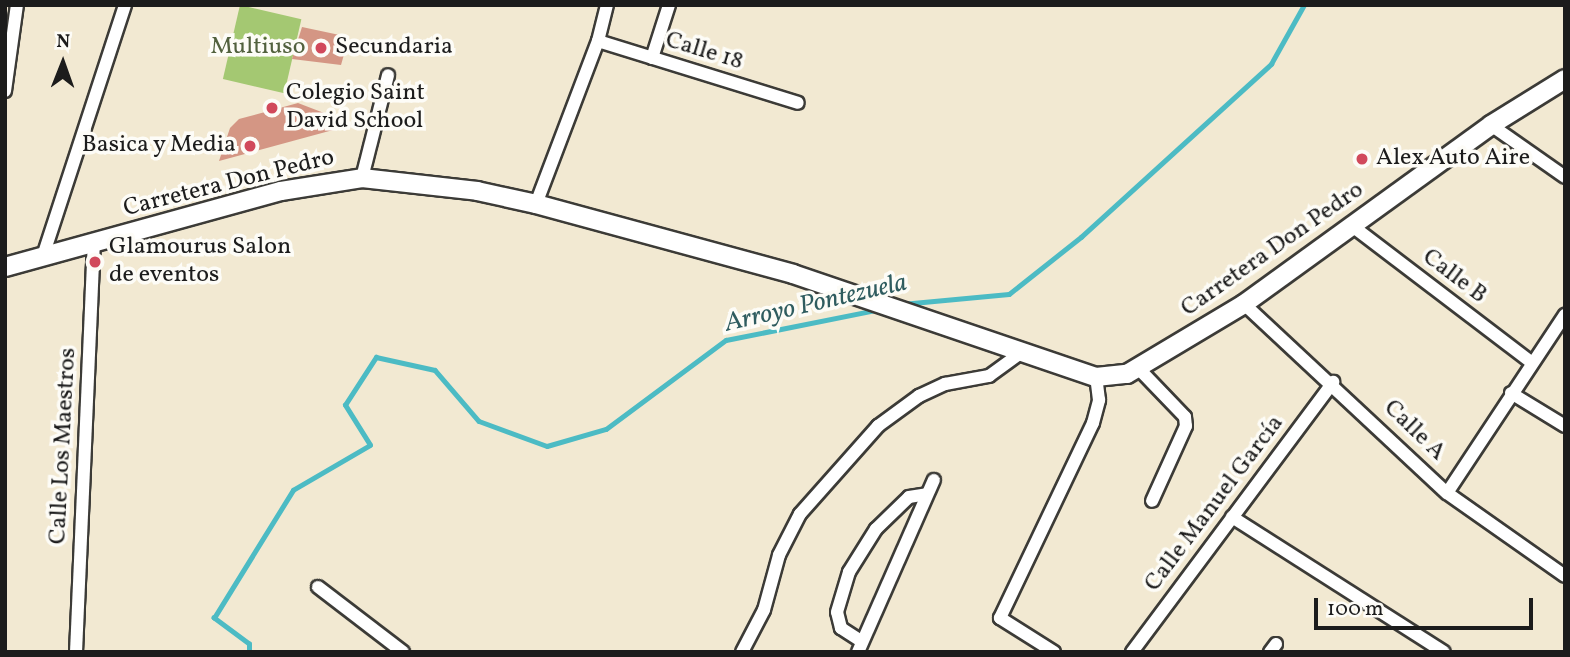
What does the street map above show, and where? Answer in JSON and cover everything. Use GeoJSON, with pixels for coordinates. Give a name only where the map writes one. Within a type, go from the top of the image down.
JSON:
{"type":"FeatureCollection","features":[{"type":"Feature","properties":{"kind":"street"},"geometry":{"type":"LineString","coordinates":[[5,91],[16,5]]}},
{"type":"Feature","properties":{"kind":"street"},"geometry":{"type":"LineString","coordinates":[[43,256],[125,5]]}},
{"type":"Feature","properties":{"kind":"street"},"geometry":{"type":"LineString","coordinates":[[536,204],[598,41],[607,5]]}},
{"type":"Feature","properties":{"kind":"street"},"geometry":{"type":"LineString","coordinates":[[652,58],[669,5]]}},
{"type":"Feature","properties":{"kind":"street","name":"Calle 18"},"geometry":{"type":"LineString","coordinates":[[598,41],[798,103]]}},
{"type":"Feature","properties":{"kind":"street"},"geometry":{"type":"LineString","coordinates":[[362,178],[388,75]]}},
{"type":"Feature","properties":{"kind":"street","name":"Carretera Don Pedro"},"geometry":{"type":"LineString","coordinates":[[5,267],[281,191],[362,178],[477,191],[536,204],[793,274],[1019,354],[1096,377],[1140,370],[1244,304],[1490,125],[1565,79]]}},
{"type":"Feature","properties":{"kind":"street"},"geometry":{"type":"LineString","coordinates":[[1490,125],[1565,177]]}},
{"type":"Feature","properties":{"kind":"street","name":"Calle B"},"geometry":{"type":"LineString","coordinates":[[1351,225],[1531,362]]}},
{"type":"Feature","properties":{"kind":"street","name":"Calle Los Maestros"},"geometry":{"type":"LineString","coordinates":[[76,652],[94,242]]}},
{"type":"Feature","properties":{"kind":"street","name":"Calle A"},"geometry":{"type":"LineString","coordinates":[[1244,304],[1333,382],[1447,493],[1565,576]]}},
{"type":"Feature","properties":{"kind":"street"},"geometry":{"type":"LineString","coordinates":[[1447,493],[1531,362],[1565,315]]}},
{"type":"Feature","properties":{"kind":"street"},"geometry":{"type":"LineString","coordinates":[[742,652],[764,610],[779,555],[800,514],[878,426],[919,396],[945,384],[989,376],[1019,354]]}},
{"type":"Feature","properties":{"kind":"street"},"geometry":{"type":"LineString","coordinates":[[1140,370],[1185,417],[1186,426],[1152,501]]}},
{"type":"Feature","properties":{"kind":"street"},"geometry":{"type":"LineString","coordinates":[[1054,652],[1000,618],[1093,424],[1099,400],[1096,377]]}},
{"type":"Feature","properties":{"kind":"street","name":"Calle Manuel García"},"geometry":{"type":"LineString","coordinates":[[1132,652],[1333,382]]}},
{"type":"Feature","properties":{"kind":"street"},"geometry":{"type":"LineString","coordinates":[[1511,393],[1565,426]]}},
{"type":"Feature","properties":{"kind":"street"},"geometry":{"type":"LineString","coordinates":[[927,494],[909,497],[876,529],[849,572],[837,611],[841,628],[859,646],[934,480]]}},
{"type":"Feature","properties":{"kind":"street"},"geometry":{"type":"LineString","coordinates":[[1231,517],[1444,652]]}},
{"type":"Feature","properties":{"kind":"street"},"geometry":{"type":"LineString","coordinates":[[318,587],[403,652]]}},
{"type":"Feature","properties":{"kind":"green space","name":"Multiuso"},"geometry":{"type":"Polygon","coordinates":[[[240,5],[301,19],[284,93],[223,79],[240,5]]]}},
{"type":"Feature","properties":{"kind":"building","name":"Secundaria"},"geometry":{"type":"Polygon","coordinates":[[[302,27],[349,37],[341,65],[292,59],[302,27]]]}},
{"type":"Feature","properties":{"kind":"building","name":"Basica y Media"},"geometry":{"type":"Polygon","coordinates":[[[298,103],[337,118],[333,130],[219,161],[230,128],[239,119],[298,103]]]}},
{"type":"Feature","properties":{"kind":"waterway","name":"Arroyo Pontezuela"},"geometry":{"type":"LineString","coordinates":[[902,304],[1009,294],[1081,237],[1271,64],[1304,5]]}},
{"type":"Feature","properties":{"kind":"waterway","name":"Arroyo Pontezuela"},"geometry":{"type":"LineString","coordinates":[[249,652],[249,644],[214,618],[293,490],[370,445],[345,405],[376,357],[435,370],[479,421],[547,446],[606,429],[726,340],[876,310]]}},
{"type":"Feature","properties":{"kind":"place","name":"Secundaria"},"geometry":{"type":"Point","coordinates":[321,48]}},
{"type":"Feature","properties":{"kind":"place","name":"Colegio Saint David School"},"geometry":{"type":"Point","coordinates":[272,108]}},
{"type":"Feature","properties":{"kind":"place","name":"Basica y Media"},"geometry":{"type":"Point","coordinates":[250,146]}},
{"type":"Feature","properties":{"kind":"place","name":"Alex Auto Aire"},"geometry":{"type":"Point","coordinates":[1362,159]}},
{"type":"Feature","properties":{"kind":"place","name":"Glamourus Salon de eventos"},"geometry":{"type":"Point","coordinates":[95,262]}}]}
